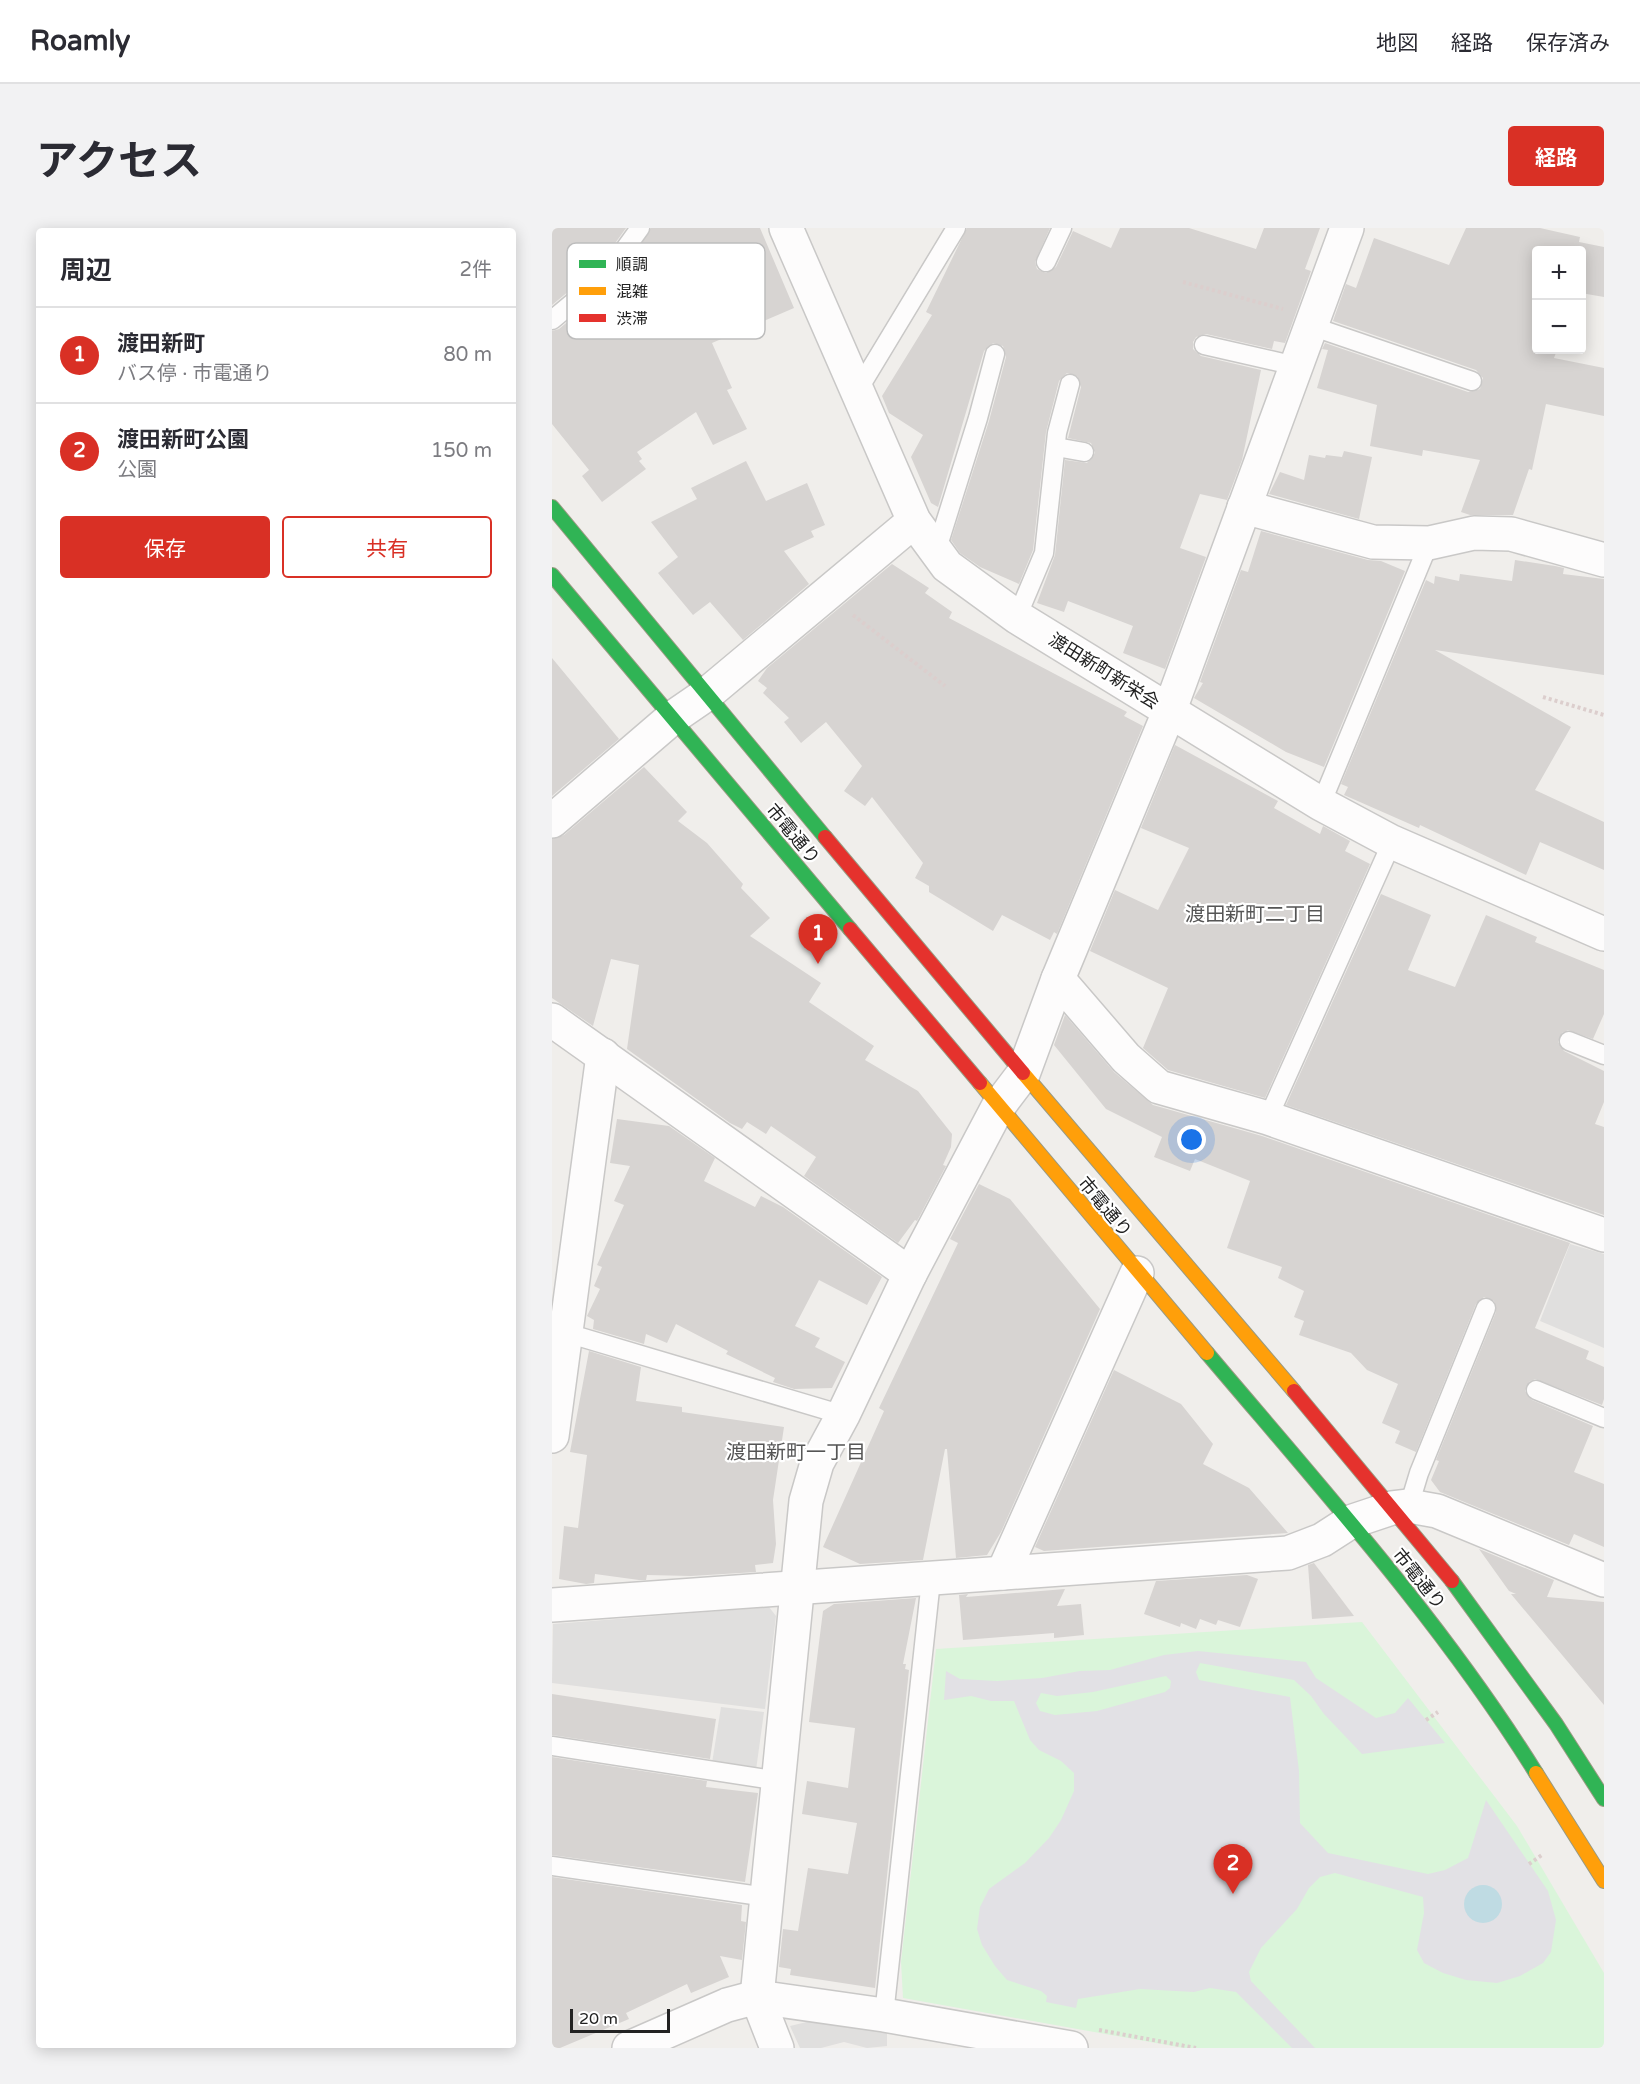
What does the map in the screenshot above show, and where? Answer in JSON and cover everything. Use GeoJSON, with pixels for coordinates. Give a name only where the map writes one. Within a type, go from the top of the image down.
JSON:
{"type":"FeatureCollection","features":[{"type":"Feature","properties":{"kind":"street","name":"渡田新町新栄会"},"geometry":{"type":"LineString","coordinates":[[786,228],[914,520],[936,552],[965,581],[1017,617],[1321,804],[1392,842],[1604,934]]}},
{"type":"Feature","properties":{"kind":"street"},"geometry":{"type":"LineString","coordinates":[[777,2048],[757,1997],[806,1501],[817,1464],[843,1415],[910,1274],[998,1107],[1023,1074],[1058,979],[1169,712],[1347,228]]}},
{"type":"Feature","properties":{"kind":"street","name":"市電通り"},"geometry":{"type":"LineString","coordinates":[[552,507],[1023,1074],[1401,1507],[1560,1726],[1604,1799]]}},
{"type":"Feature","properties":{"kind":"street"},"geometry":{"type":"LineString","coordinates":[[1244,507],[1374,542],[1429,543],[1474,533],[1511,534],[1604,560]]}},
{"type":"Feature","properties":{"kind":"street"},"geometry":{"type":"LineString","coordinates":[[552,821],[672,718],[707,694],[914,520]]}},
{"type":"Feature","properties":{"kind":"street","name":"市電通り"},"geometry":{"type":"LineString","coordinates":[[552,575],[1137,1273],[1350,1522],[1443,1638],[1496,1709],[1604,1881]]}},
{"type":"Feature","properties":{"kind":"street"},"geometry":{"type":"LineString","coordinates":[[1058,979],[1126,1058],[1159,1087],[1268,1118],[1604,1235]]}},
{"type":"Feature","properties":{"kind":"street"},"geometry":{"type":"LineString","coordinates":[[552,1020],[910,1274]]}},
{"type":"Feature","properties":{"kind":"street"},"geometry":{"type":"LineString","coordinates":[[552,1436],[559,1330],[603,1054]]}},
{"type":"Feature","properties":{"kind":"street"},"geometry":{"type":"LineString","coordinates":[[1004,1573],[1137,1273]]}},
{"type":"Feature","properties":{"kind":"street"},"geometry":{"type":"LineString","coordinates":[[552,1605],[1288,1553],[1322,1540],[1350,1522],[1401,1507],[1437,1511],[1604,1580]]}},
{"type":"Feature","properties":{"kind":"street"},"geometry":{"type":"LineString","coordinates":[[629,2048],[727,2005],[757,1997],[884,2015],[1015,2043],[1071,2048]]}},
{"type":"Feature","properties":{"kind":"lane"},"geometry":{"type":"LineString","coordinates":[[629,243],[640,228]]}},
{"type":"Feature","properties":{"kind":"lane"},"geometry":{"type":"LineString","coordinates":[[858,390],[956,228]]}},
{"type":"Feature","properties":{"kind":"lane"},"geometry":{"type":"LineString","coordinates":[[1046,262],[1062,228]]}},
{"type":"Feature","properties":{"kind":"lane"},"geometry":{"type":"LineString","coordinates":[[552,320],[567,308]]}},
{"type":"Feature","properties":{"kind":"lane"},"geometry":{"type":"LineString","coordinates":[[1313,322],[1472,381]]}},
{"type":"Feature","properties":{"kind":"lane"},"geometry":{"type":"LineString","coordinates":[[1204,345],[1296,366]]}},
{"type":"Feature","properties":{"kind":"lane"},"geometry":{"type":"LineString","coordinates":[[936,552],[978,418],[995,354]]}},
{"type":"Feature","properties":{"kind":"lane"},"geometry":{"type":"LineString","coordinates":[[1017,617],[1044,553],[1056,447],[1070,384]]}},
{"type":"Feature","properties":{"kind":"lane"},"geometry":{"type":"LineString","coordinates":[[1056,447],[1084,452]]}},
{"type":"Feature","properties":{"kind":"lane"},"geometry":{"type":"LineString","coordinates":[[1321,804],[1429,543]]}},
{"type":"Feature","properties":{"kind":"lane"},"geometry":{"type":"LineString","coordinates":[[1268,1118],[1392,842]]}},
{"type":"Feature","properties":{"kind":"lane"},"geometry":{"type":"LineString","coordinates":[[1569,1041],[1604,1055]]}},
{"type":"Feature","properties":{"kind":"lane"},"geometry":{"type":"LineString","coordinates":[[1401,1507],[1419,1473],[1486,1308]]}},
{"type":"Feature","properties":{"kind":"lane"},"geometry":{"type":"LineString","coordinates":[[559,1330],[843,1415]]}},
{"type":"Feature","properties":{"kind":"lane"},"geometry":{"type":"LineString","coordinates":[[1536,1390],[1604,1418]]}},
{"type":"Feature","properties":{"kind":"lane"},"geometry":{"type":"LineString","coordinates":[[884,2015],[931,1580]]}},
{"type":"Feature","properties":{"kind":"lane"},"geometry":{"type":"LineString","coordinates":[[552,1746],[779,1781]]}},
{"type":"Feature","properties":{"kind":"lane"},"geometry":{"type":"LineString","coordinates":[[552,1866],[767,1897]]}},
{"type":"Feature","properties":{"kind":"path"},"geometry":{"type":"LineString","coordinates":[[1183,282],[1313,322]]}},
{"type":"Feature","properties":{"kind":"path"},"geometry":{"type":"LineString","coordinates":[[826,594],[945,686]]}},
{"type":"Feature","properties":{"kind":"path"},"geometry":{"type":"LineString","coordinates":[[1543,697],[1604,715]]}},
{"type":"Feature","properties":{"kind":"path"},"geometry":{"type":"LineString","coordinates":[[1426,1720],[1438,1712]]}},
{"type":"Feature","properties":{"kind":"path"},"geometry":{"type":"LineString","coordinates":[[1529,1864],[1542,1855]]}},
{"type":"Feature","properties":{"kind":"green space"},"geometry":{"type":"Polygon","coordinates":[[[1362,1622],[1517,1826],[1604,1973],[1604,2048],[1184,2048],[903,1998],[901,1962],[936,1649],[1362,1622]]]}},
{"type":"Feature","properties":{"kind":"shaded area"},"geometry":{"type":"Polygon","coordinates":[[[1570,1244],[1604,1254],[1604,1348],[1540,1321],[1570,1244]]]}},
{"type":"Feature","properties":{"kind":"shaded area"},"geometry":{"type":"Polygon","coordinates":[[[769,1607],[776,1616],[765,1709],[552,1683],[553,1624],[769,1607]]]}},
{"type":"Feature","properties":{"kind":"shaded area"},"geometry":{"type":"Polygon","coordinates":[[[1198,1651],[1306,1662],[1316,1678],[1376,1718],[1395,1713],[1408,1698],[1445,1743],[1362,1754],[1294,1680],[1200,1663],[1196,1672],[1199,1680],[1290,1697],[1299,1771],[1300,1823],[1328,1853],[1428,1874],[1445,1870],[1468,1858],[1486,1800],[1548,1891],[1556,1920],[1551,1952],[1543,1963],[1520,1976],[1497,1983],[1466,1980],[1443,1973],[1424,1963],[1417,1950],[1424,1913],[1423,1897],[1335,1873],[1320,1877],[1309,1888],[1297,1909],[1261,1948],[1249,1972],[1251,1981],[1315,2048],[1292,2048],[1236,1992],[1210,1988],[1194,1992],[1140,1989],[1078,1999],[1076,2008],[1046,2002],[1047,1996],[1041,1991],[1007,1980],[982,1945],[977,1929],[980,1907],[989,1889],[1025,1863],[1049,1838],[1061,1820],[1074,1791],[1074,1773],[1061,1761],[1039,1750],[1030,1740],[1014,1701],[991,1701],[971,1696],[944,1700],[946,1671],[960,1679],[997,1681],[1042,1678],[1080,1671],[1110,1670],[1164,1655],[1198,1651]],[[1166,1676],[1093,1692],[1057,1696],[1041,1693],[1036,1703],[1040,1711],[1055,1715],[1097,1711],[1165,1692],[1170,1688],[1171,1681],[1166,1676]]]}},
{"type":"Feature","properties":{"kind":"shaded area"},"geometry":{"type":"Polygon","coordinates":[[[721,1707],[764,1712],[756,1770],[712,1763],[721,1707]]]}},
{"type":"Feature","properties":{"kind":"shaded area"},"geometry":{"type":"Polygon","coordinates":[[[815,2020],[887,2031],[887,2046],[867,2048],[844,2042],[821,2048],[800,2048],[790,2026],[815,2020]]]}},
{"type":"Feature","properties":{"kind":"water"},"geometry":{"type":"Polygon","coordinates":[[[1483,1885],[1497,1890],[1502,1904],[1497,1918],[1483,1923],[1469,1918],[1464,1904],[1469,1890],[1483,1885]]]}},
{"type":"Feature","properties":{"kind":"building"},"geometry":{"type":"Polygon","coordinates":[[[552,228],[626,228],[615,243],[567,243],[567,293],[552,305],[552,228]]]}},
{"type":"Feature","properties":{"kind":"building"},"geometry":{"type":"Polygon","coordinates":[[[651,228],[760,228],[794,308],[765,320],[765,243],[641,243],[651,228]]]}},
{"type":"Feature","properties":{"kind":"building"},"geometry":{"type":"Polygon","coordinates":[[[967,228],[1050,228],[1035,262],[1037,269],[1046,273],[1056,267],[1073,231],[1111,248],[1120,228],[1189,228],[1256,249],[1264,228],[1320,228],[1305,269],[1311,271],[1285,343],[1274,341],[1272,349],[1206,334],[1196,337],[1193,342],[1193,349],[1201,356],[1261,370],[1242,460],[1227,500],[1200,494],[1180,548],[1206,557],[1165,669],[1123,653],[1133,626],[1068,601],[1064,612],[1037,603],[1055,555],[1065,460],[1087,463],[1095,453],[1091,443],[1068,438],[1081,387],[1077,376],[1067,373],[1059,381],[1046,432],[1033,550],[1019,584],[980,567],[960,553],[951,540],[989,421],[1006,357],[1003,346],[993,343],[984,351],[938,507],[931,503],[911,457],[923,435],[889,413],[882,396],[932,315],[926,312],[967,228]]]}},
{"type":"Feature","properties":{"kind":"building"},"geometry":{"type":"Polygon","coordinates":[[[1466,228],[1540,228],[1580,237],[1579,242],[1604,247],[1604,297],[1586,294],[1586,246],[1532,246],[1532,354],[1556,354],[1554,358],[1604,368],[1604,416],[1546,404],[1532,470],[1529,469],[1513,515],[1470,515],[1461,512],[1480,460],[1423,450],[1422,456],[1370,446],[1377,405],[1317,388],[1328,350],[1322,349],[1325,343],[1468,392],[1480,389],[1483,378],[1476,370],[1333,321],[1346,284],[1356,288],[1374,238],[1449,265],[1466,228]]]}},
{"type":"Feature","properties":{"kind":"building"},"geometry":{"type":"Polygon","coordinates":[[[567,322],[567,339],[721,339],[712,343],[732,388],[727,390],[747,429],[713,445],[696,412],[637,452],[642,459],[639,461],[646,469],[602,502],[582,476],[589,470],[552,424],[552,331],[567,322]]]}},
{"type":"Feature","properties":{"kind":"building"},"geometry":{"type":"Polygon","coordinates":[[[1344,451],[1372,457],[1359,519],[1269,494],[1280,472],[1304,480],[1309,455],[1325,458],[1326,455],[1342,457],[1344,451]]]}},
{"type":"Feature","properties":{"kind":"building"},"geometry":{"type":"Polygon","coordinates":[[[746,461],[766,501],[807,483],[825,525],[811,531],[814,537],[784,551],[809,584],[743,640],[710,602],[693,615],[658,573],[678,557],[651,522],[697,499],[691,488],[746,461]]]}},
{"type":"Feature","properties":{"kind":"building"},"geometry":{"type":"Polygon","coordinates":[[[1261,531],[1368,560],[1381,561],[1405,571],[1324,767],[1286,752],[1194,698],[1203,683],[1200,682],[1241,570],[1248,572],[1261,531]]]}},
{"type":"Feature","properties":{"kind":"building"},"geometry":{"type":"Polygon","coordinates":[[[1515,560],[1564,568],[1563,574],[1604,579],[1604,675],[1435,650],[1571,727],[1535,790],[1604,822],[1604,870],[1540,842],[1526,875],[1420,825],[1419,828],[1344,795],[1348,787],[1341,784],[1426,580],[1434,584],[1435,576],[1459,581],[1460,574],[1512,581],[1515,560]]]}},
{"type":"Feature","properties":{"kind":"building"},"geometry":{"type":"Polygon","coordinates":[[[892,564],[929,588],[925,593],[952,612],[949,618],[1127,712],[1124,716],[1143,726],[1057,934],[1054,932],[1050,940],[1002,915],[993,931],[929,892],[929,886],[915,878],[923,863],[872,797],[865,806],[844,791],[862,766],[826,722],[801,743],[784,722],[789,718],[763,693],[767,688],[758,681],[767,668],[892,564]]]}},
{"type":"Feature","properties":{"kind":"building"},"geometry":{"type":"Polygon","coordinates":[[[552,658],[619,739],[552,796],[552,658]]]}},
{"type":"Feature","properties":{"kind":"building"},"geometry":{"type":"Polygon","coordinates":[[[1175,745],[1278,801],[1274,808],[1320,834],[1323,826],[1350,841],[1345,851],[1370,864],[1265,1098],[1168,1070],[1143,1048],[1168,988],[1090,951],[1115,890],[1158,910],[1189,848],[1141,828],[1175,745]]]}},
{"type":"Feature","properties":{"kind":"building"},"geometry":{"type":"Polygon","coordinates":[[[644,767],[687,812],[678,821],[707,843],[743,884],[741,888],[770,918],[750,936],[821,983],[809,1002],[874,1046],[865,1060],[918,1091],[952,1134],[951,1147],[943,1165],[946,1166],[917,1221],[915,1220],[898,1243],[804,1176],[816,1157],[771,1126],[766,1134],[747,1122],[742,1129],[730,1123],[627,1049],[639,965],[611,959],[593,1026],[552,998],[552,839],[564,835],[644,767]]]}},
{"type":"Feature","properties":{"kind":"building"},"geometry":{"type":"Polygon","coordinates":[[[1381,894],[1431,915],[1408,970],[1455,987],[1486,915],[1537,937],[1535,942],[1604,970],[1604,1014],[1593,1039],[1568,1030],[1562,1033],[1558,1042],[1564,1051],[1604,1071],[1604,1102],[1595,1124],[1604,1127],[1604,1215],[1286,1105],[1381,894]]]}},
{"type":"Feature","properties":{"kind":"building"},"geometry":{"type":"Polygon","coordinates":[[[1065,1015],[1114,1072],[1153,1105],[1262,1136],[1570,1243],[1535,1328],[1589,1351],[1586,1359],[1604,1367],[1604,1399],[1602,1405],[1535,1379],[1529,1382],[1525,1391],[1532,1400],[1593,1426],[1574,1472],[1604,1484],[1604,1547],[1574,1534],[1569,1545],[1440,1492],[1431,1480],[1439,1461],[1436,1460],[1496,1312],[1494,1301],[1484,1297],[1476,1304],[1416,1452],[1395,1443],[1400,1431],[1382,1423],[1398,1384],[1367,1370],[1351,1353],[1299,1335],[1304,1321],[1294,1317],[1304,1291],[1278,1278],[1282,1267],[1227,1248],[1250,1181],[1195,1159],[1190,1171],[1154,1157],[1162,1137],[1106,1109],[1054,1045],[1065,1015]]]}},
{"type":"Feature","properties":{"kind":"building"},"geometry":{"type":"Polygon","coordinates":[[[617,1119],[669,1126],[715,1158],[704,1181],[755,1207],[761,1196],[783,1207],[882,1277],[867,1305],[819,1280],[795,1326],[820,1338],[815,1347],[845,1362],[832,1388],[794,1389],[773,1382],[775,1378],[726,1354],[728,1351],[676,1324],[667,1343],[646,1334],[644,1344],[593,1329],[594,1320],[587,1316],[600,1289],[594,1286],[602,1267],[597,1265],[624,1205],[614,1201],[630,1166],[610,1163],[617,1119]]]}},
{"type":"Feature","properties":{"kind":"building"},"geometry":{"type":"Polygon","coordinates":[[[979,1184],[1010,1199],[1100,1309],[1001,1532],[987,1555],[956,1558],[947,1449],[945,1449],[923,1560],[860,1564],[823,1547],[884,1411],[879,1408],[958,1243],[950,1239],[979,1184]]]}},
{"type":"Feature","properties":{"kind":"building"},"geometry":{"type":"Polygon","coordinates":[[[589,1351],[641,1367],[636,1401],[682,1407],[682,1412],[784,1427],[773,1500],[776,1544],[773,1563],[755,1565],[756,1572],[691,1576],[647,1575],[646,1580],[595,1574],[594,1583],[586,1584],[559,1579],[564,1526],[578,1528],[587,1455],[570,1452],[589,1351]]]}},
{"type":"Feature","properties":{"kind":"building"},"geometry":{"type":"Polygon","coordinates":[[[1114,1370],[1181,1404],[1213,1444],[1203,1464],[1249,1488],[1288,1533],[1044,1551],[1035,1547],[1114,1370]]]}},
{"type":"Feature","properties":{"kind":"building"},"geometry":{"type":"Polygon","coordinates":[[[1479,1549],[1554,1580],[1547,1597],[1604,1602],[1604,1705],[1511,1594],[1516,1594],[1509,1591],[1479,1549]]]}},
{"type":"Feature","properties":{"kind":"building"},"geometry":{"type":"Polygon","coordinates":[[[1314,1563],[1354,1616],[1312,1619],[1308,1565],[1314,1563]]]}},
{"type":"Feature","properties":{"kind":"building"},"geometry":{"type":"Polygon","coordinates":[[[1247,1575],[1258,1579],[1240,1627],[1218,1620],[1216,1625],[1200,1619],[1196,1629],[1181,1623],[1180,1627],[1144,1614],[1156,1581],[1247,1575]]]}},
{"type":"Feature","properties":{"kind":"building"},"geometry":{"type":"Polygon","coordinates":[[[1065,1589],[1057,1606],[1081,1604],[1084,1635],[1054,1638],[1054,1633],[963,1640],[959,1595],[968,1594],[966,1597],[1065,1589]]]}},
{"type":"Feature","properties":{"kind":"building"},"geometry":{"type":"Polygon","coordinates":[[[916,1598],[903,1664],[906,1664],[905,1669],[909,1670],[875,1988],[790,1975],[791,1969],[779,1967],[783,1929],[798,1931],[808,1868],[848,1874],[857,1823],[802,1814],[807,1781],[848,1788],[855,1728],[809,1722],[823,1611],[834,1604],[916,1598]]]}},
{"type":"Feature","properties":{"kind":"building"},"geometry":{"type":"Polygon","coordinates":[[[552,1694],[716,1719],[710,1759],[552,1735],[552,1694]]]}},
{"type":"Feature","properties":{"kind":"building"},"geometry":{"type":"Polygon","coordinates":[[[552,1757],[707,1781],[706,1787],[758,1793],[745,1882],[552,1855],[552,1757]]]}},
{"type":"Feature","properties":{"kind":"building"},"geometry":{"type":"Polygon","coordinates":[[[552,1877],[742,1905],[741,1921],[746,1922],[742,1960],[720,1956],[729,1977],[691,1993],[687,1984],[626,2013],[629,2019],[560,2048],[552,2048],[552,1877]]]}},
{"type":"Feature","properties":{"kind":"traffic: fast"},"geometry":{"type":"LineString","coordinates":[[552,507],[825,837]]}},
{"type":"Feature","properties":{"kind":"traffic: fast"},"geometry":{"type":"LineString","coordinates":[[552,575],[850,929]]}},
{"type":"Feature","properties":{"kind":"traffic: fast"},"geometry":{"type":"LineString","coordinates":[[1207,1353],[1337,1506],[1421,1610],[1500,1717],[1536,1773]]}},
{"type":"Feature","properties":{"kind":"traffic: fast"},"geometry":{"type":"LineString","coordinates":[[1452,1581],[1556,1724],[1604,1799]]}},
{"type":"Feature","properties":{"kind":"traffic: slow"},"geometry":{"type":"LineString","coordinates":[[1023,1073],[1294,1391]]}},
{"type":"Feature","properties":{"kind":"traffic: slow"},"geometry":{"type":"LineString","coordinates":[[980,1083],[1207,1353]]}},
{"type":"Feature","properties":{"kind":"traffic: slow"},"geometry":{"type":"LineString","coordinates":[[1536,1773],[1604,1881]]}},
{"type":"Feature","properties":{"kind":"traffic: jam"},"geometry":{"type":"LineString","coordinates":[[825,837],[1023,1073]]}},
{"type":"Feature","properties":{"kind":"traffic: jam"},"geometry":{"type":"LineString","coordinates":[[850,929],[980,1083]]}},
{"type":"Feature","properties":{"kind":"traffic: jam"},"geometry":{"type":"LineString","coordinates":[[1294,1391],[1452,1581]]}},
{"type":"Feature","properties":{"kind":"place","name":"渡田新町"},"geometry":{"type":"Point","coordinates":[818,964]}},
{"type":"Feature","properties":{"kind":"place","name":"渡田新町公園"},"geometry":{"type":"Point","coordinates":[1233,1894]}},
{"type":"Feature","properties":{"kind":"district","name":"渡田新町二丁目"},"geometry":{"type":"Point","coordinates":[1255,914]}},
{"type":"Feature","properties":{"kind":"district","name":"渡田新町一丁目"},"geometry":{"type":"Point","coordinates":[796,1452]}}]}
